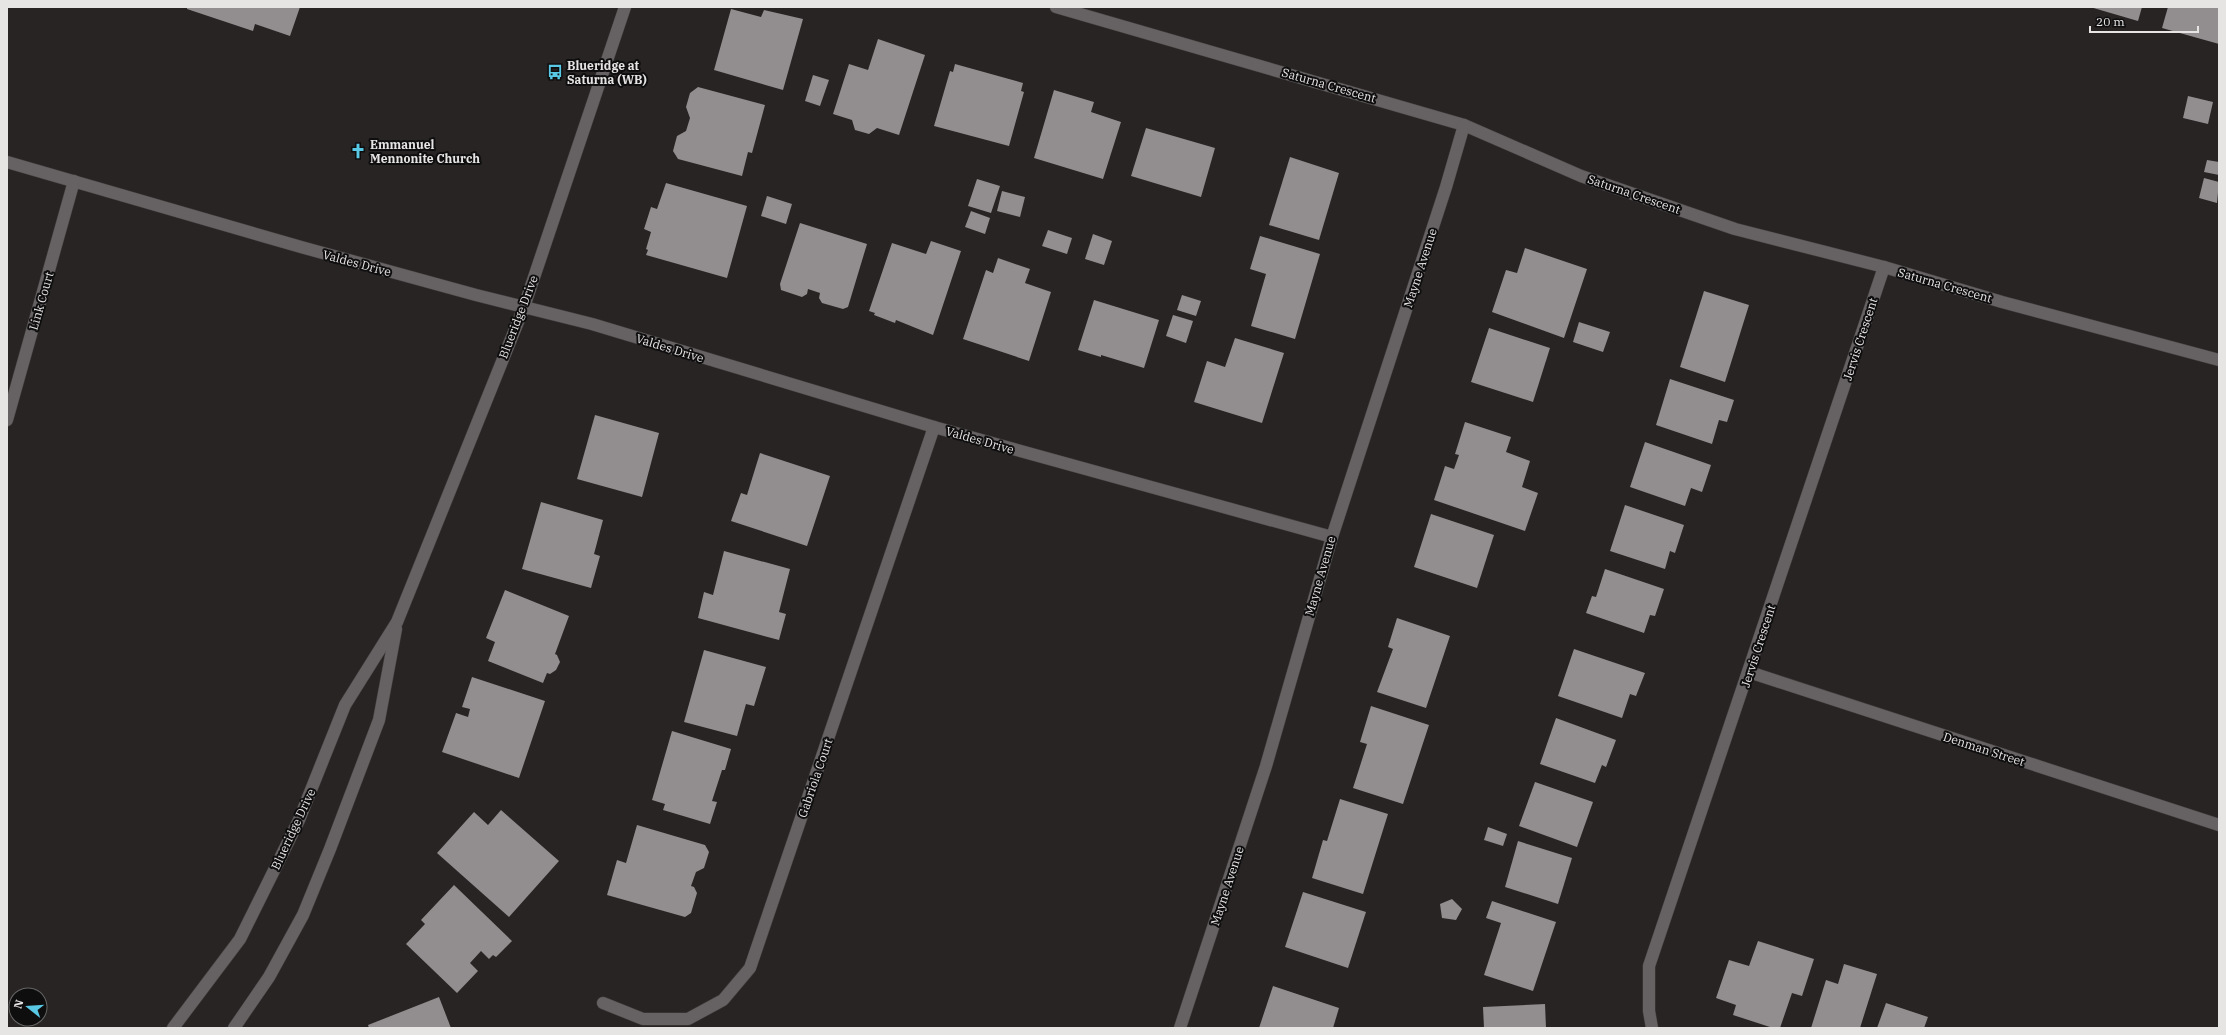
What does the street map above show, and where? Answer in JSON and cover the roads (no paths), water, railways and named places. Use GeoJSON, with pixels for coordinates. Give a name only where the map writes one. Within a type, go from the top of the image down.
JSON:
{"type":"FeatureCollection","features":[{"type":"Feature","properties":{"kind":"street","name":"Blueridge Drive"},"geometry":{"type":"LineString","coordinates":[[173,1028],[240,939],[299,820],[345,705],[397,622],[524,307],[624,7]]}},
{"type":"Feature","properties":{"kind":"street","name":"Saturna Crescent"},"geometry":{"type":"LineString","coordinates":[[1056,7],[1464,126],[1581,176],[1735,229],[1884,267],[2002,302],[2219,360]]}},
{"type":"Feature","properties":{"kind":"street","name":"Mayne Avenue"},"geometry":{"type":"LineString","coordinates":[[1180,1028],[1266,766],[1332,537],[1444,194],[1464,126]]}},
{"type":"Feature","properties":{"kind":"street","name":"Valdes Drive"},"geometry":{"type":"LineString","coordinates":[[7,162],[301,247],[600,326],[934,427],[1332,537]]}},
{"type":"Feature","properties":{"kind":"street","name":"Link Court"},"geometry":{"type":"LineString","coordinates":[[7,420],[74,181]]}},
{"type":"Feature","properties":{"kind":"street","name":"Jervis Crescent"},"geometry":{"type":"LineString","coordinates":[[1652,1028],[1649,1011],[1649,966],[1884,267]]}},
{"type":"Feature","properties":{"kind":"street","name":"Gabriola Court"},"geometry":{"type":"LineString","coordinates":[[603,1003],[643,1019],[688,1019],[723,1000],[750,968],[934,427]]}},
{"type":"Feature","properties":{"kind":"street","name":"Blueridge Drive"},"geometry":{"type":"LineString","coordinates":[[234,1028],[269,977],[303,915],[330,849],[379,720],[397,622]]}},
{"type":"Feature","properties":{"kind":"street","name":"Denman Street"},"geometry":{"type":"LineString","coordinates":[[1749,672],[2219,825]]}},
{"type":"Feature","properties":{"kind":"place","name":"Blueridge at Saturna (WB)"},"geometry":{"type":"Point","coordinates":[555,72]}},
{"type":"Feature","properties":{"kind":"place","name":"Emmanuel Mennonite Church"},"geometry":{"type":"Point","coordinates":[358,151]}}]}
